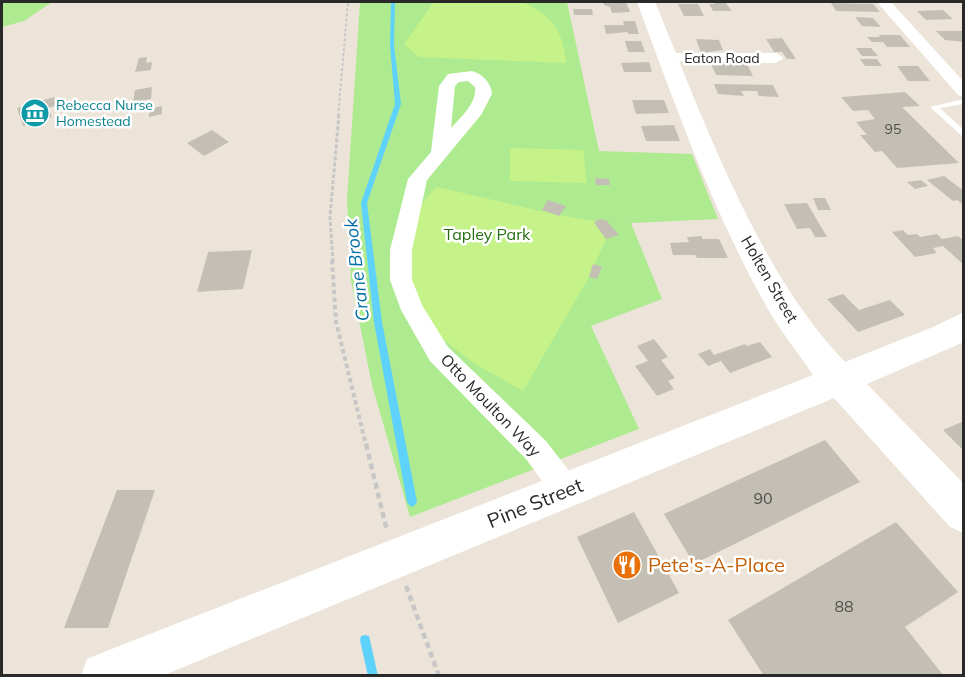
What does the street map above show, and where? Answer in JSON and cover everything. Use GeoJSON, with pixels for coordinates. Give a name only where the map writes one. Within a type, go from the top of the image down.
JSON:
{"type":"FeatureCollection","features":[{"type":"Feature","properties":{"kind":"main road","name":"Holten Street"},"geometry":{"type":"LineString","coordinates":[[646,2],[706,154],[744,235],[781,304],[819,357],[839,380],[890,432],[963,513]]}},
{"type":"Feature","properties":{"kind":"main road","name":"Pine Street"},"geometry":{"type":"LineString","coordinates":[[104,675],[839,380],[945,336],[963,325]]}},
{"type":"Feature","properties":{"kind":"street"},"geometry":{"type":"LineString","coordinates":[[884,2],[963,92]]}},
{"type":"Feature","properties":{"kind":"street","name":"Eaton Road"},"geometry":{"type":"LineString","coordinates":[[667,58],[776,58]]}},
{"type":"Feature","properties":{"kind":"street","name":"Otto Moulton Way"},"geometry":{"type":"LineString","coordinates":[[440,152],[418,179],[400,250],[401,279],[413,310],[439,354],[536,450],[566,490]]}},
{"type":"Feature","properties":{"kind":"lane"},"geometry":{"type":"LineString","coordinates":[[963,101],[934,107],[963,135]]}},
{"type":"Feature","properties":{"kind":"path"},"geometry":{"type":"LineString","coordinates":[[348,2],[330,218],[336,322],[380,509],[439,675]]}},
{"type":"Feature","properties":{"kind":"green space"},"geometry":{"type":"Polygon","coordinates":[[[2,2],[52,2],[24,21],[2,27],[2,2]]]}},
{"type":"Feature","properties":{"kind":"green space","name":"Tapley Park"},"geometry":{"type":"Polygon","coordinates":[[[360,2],[567,2],[599,151],[692,154],[718,219],[631,223],[662,299],[591,326],[639,429],[410,517],[372,385],[351,280],[347,200],[360,2]]]}},
{"type":"Feature","properties":{"kind":"green space"},"geometry":{"type":"Polygon","coordinates":[[[434,2],[522,2],[540,12],[554,25],[562,42],[566,63],[419,57],[404,44],[434,2]]]}},
{"type":"Feature","properties":{"kind":"green space"},"geometry":{"type":"Polygon","coordinates":[[[510,148],[583,150],[587,183],[510,181],[510,148]]]}},
{"type":"Feature","properties":{"kind":"green space"},"geometry":{"type":"Polygon","coordinates":[[[436,187],[595,221],[606,239],[589,277],[523,391],[475,364],[426,326],[406,283],[417,210],[436,187]]]}},
{"type":"Feature","properties":{"kind":"building"},"geometry":{"type":"Polygon","coordinates":[[[603,2],[626,2],[630,12],[612,13],[610,7],[604,5],[603,2]]]}},
{"type":"Feature","properties":{"kind":"building"},"geometry":{"type":"Polygon","coordinates":[[[713,2],[725,2],[732,11],[713,11],[709,4],[715,4],[713,2]]]}},
{"type":"Feature","properties":{"kind":"building"},"geometry":{"type":"Polygon","coordinates":[[[831,3],[873,4],[880,12],[836,11],[831,3]]]}},
{"type":"Feature","properties":{"kind":"building"},"geometry":{"type":"Polygon","coordinates":[[[678,4],[698,4],[704,16],[684,16],[678,4]]]}},
{"type":"Feature","properties":{"kind":"building"},"geometry":{"type":"Polygon","coordinates":[[[573,9],[592,9],[593,15],[574,15],[573,9]]]}},
{"type":"Feature","properties":{"kind":"building"},"geometry":{"type":"Polygon","coordinates":[[[943,10],[953,19],[926,20],[917,11],[943,10]]]}},
{"type":"Feature","properties":{"kind":"building"},"geometry":{"type":"Polygon","coordinates":[[[855,17],[873,18],[881,27],[862,26],[855,17]]]}},
{"type":"Feature","properties":{"kind":"building"},"geometry":{"type":"Polygon","coordinates":[[[623,21],[635,21],[639,34],[628,34],[627,32],[606,34],[604,25],[624,25],[623,21]]]}},
{"type":"Feature","properties":{"kind":"building"},"geometry":{"type":"Polygon","coordinates":[[[936,31],[964,31],[964,42],[945,40],[936,31]]]}},
{"type":"Feature","properties":{"kind":"building"},"geometry":{"type":"Polygon","coordinates":[[[879,35],[900,35],[910,47],[887,47],[883,42],[872,42],[867,37],[880,37],[879,35]]]}},
{"type":"Feature","properties":{"kind":"building"},"geometry":{"type":"Polygon","coordinates":[[[782,38],[796,59],[787,59],[782,52],[774,52],[766,39],[782,38]]]}},
{"type":"Feature","properties":{"kind":"building"},"geometry":{"type":"Polygon","coordinates":[[[696,39],[719,40],[723,50],[701,53],[696,39]]]}},
{"type":"Feature","properties":{"kind":"building"},"geometry":{"type":"Polygon","coordinates":[[[625,41],[641,41],[645,52],[628,52],[625,41]]]}},
{"type":"Feature","properties":{"kind":"building"},"geometry":{"type":"Polygon","coordinates":[[[856,48],[871,48],[878,56],[862,56],[856,48]]]}},
{"type":"Feature","properties":{"kind":"building"},"geometry":{"type":"Polygon","coordinates":[[[147,57],[146,63],[152,62],[151,70],[135,72],[139,58],[147,57]]]}},
{"type":"Feature","properties":{"kind":"building"},"geometry":{"type":"Polygon","coordinates":[[[860,59],[877,59],[882,66],[865,66],[860,59]]]}},
{"type":"Feature","properties":{"kind":"building"},"geometry":{"type":"Polygon","coordinates":[[[649,62],[652,72],[624,72],[621,63],[649,62]]]}},
{"type":"Feature","properties":{"kind":"building"},"geometry":{"type":"Polygon","coordinates":[[[711,64],[747,64],[753,76],[716,75],[711,64]]]}},
{"type":"Feature","properties":{"kind":"building"},"geometry":{"type":"Polygon","coordinates":[[[897,66],[918,66],[930,81],[908,81],[897,66]]]}},
{"type":"Feature","properties":{"kind":"building"},"geometry":{"type":"Polygon","coordinates":[[[714,84],[773,85],[779,97],[759,96],[757,91],[741,91],[744,96],[718,94],[714,84]]]}},
{"type":"Feature","properties":{"kind":"building"},"geometry":{"type":"Polygon","coordinates":[[[152,87],[151,99],[133,102],[135,90],[152,87]]]}},
{"type":"Feature","properties":{"kind":"building"},"geometry":{"type":"Polygon","coordinates":[[[905,92],[920,106],[902,107],[959,163],[897,168],[882,151],[875,152],[860,135],[867,135],[856,122],[875,119],[868,110],[853,111],[841,97],[905,92]]]}},
{"type":"Feature","properties":{"kind":"building","name":"Rebecca Nurse Homestead"},"geometry":{"type":"Polygon","coordinates":[[[54,97],[57,105],[48,108],[52,117],[23,126],[17,108],[54,97]]]}},
{"type":"Feature","properties":{"kind":"building"},"geometry":{"type":"Polygon","coordinates":[[[632,100],[664,100],[669,113],[636,114],[632,100]]]}},
{"type":"Feature","properties":{"kind":"building"},"geometry":{"type":"Polygon","coordinates":[[[162,106],[162,114],[149,117],[149,109],[162,106]]]}},
{"type":"Feature","properties":{"kind":"building"},"geometry":{"type":"Polygon","coordinates":[[[674,125],[680,141],[646,141],[641,126],[674,125]]]}},
{"type":"Feature","properties":{"kind":"building"},"geometry":{"type":"Polygon","coordinates":[[[212,130],[229,142],[204,156],[187,143],[212,130]]]}},
{"type":"Feature","properties":{"kind":"building"},"geometry":{"type":"Polygon","coordinates":[[[944,176],[964,191],[964,205],[957,200],[953,201],[927,180],[944,176]]]}},
{"type":"Feature","properties":{"kind":"building"},"geometry":{"type":"Polygon","coordinates":[[[595,178],[609,179],[610,185],[596,185],[595,178]]]}},
{"type":"Feature","properties":{"kind":"building"},"geometry":{"type":"Polygon","coordinates":[[[921,180],[928,186],[915,189],[907,182],[921,180]]]}},
{"type":"Feature","properties":{"kind":"building"},"geometry":{"type":"Polygon","coordinates":[[[813,198],[825,198],[831,210],[818,210],[813,198]]]}},
{"type":"Feature","properties":{"kind":"building"},"geometry":{"type":"Polygon","coordinates":[[[548,200],[566,206],[559,216],[542,210],[548,200]]]}},
{"type":"Feature","properties":{"kind":"building"},"geometry":{"type":"Polygon","coordinates":[[[807,203],[827,237],[815,237],[810,228],[797,229],[784,204],[807,203]]]}},
{"type":"Feature","properties":{"kind":"building"},"geometry":{"type":"Polygon","coordinates":[[[606,220],[619,235],[606,239],[595,224],[595,221],[606,220]]]}},
{"type":"Feature","properties":{"kind":"building"},"geometry":{"type":"Polygon","coordinates":[[[903,230],[908,235],[917,234],[920,237],[937,234],[942,239],[958,236],[964,241],[964,265],[943,246],[933,248],[937,253],[915,257],[892,232],[903,230]]]}},
{"type":"Feature","properties":{"kind":"building"},"geometry":{"type":"Polygon","coordinates":[[[702,236],[702,239],[719,239],[728,258],[673,255],[670,243],[689,242],[687,237],[702,236]]]}},
{"type":"Feature","properties":{"kind":"building"},"geometry":{"type":"Polygon","coordinates":[[[252,250],[243,289],[197,292],[208,252],[252,250]]]}},
{"type":"Feature","properties":{"kind":"building"},"geometry":{"type":"Polygon","coordinates":[[[593,264],[602,267],[597,279],[589,277],[593,264]]]}},
{"type":"Feature","properties":{"kind":"building"},"geometry":{"type":"Polygon","coordinates":[[[843,294],[859,310],[890,300],[905,315],[858,332],[827,299],[843,294]]]}},
{"type":"Feature","properties":{"kind":"building"},"geometry":{"type":"Polygon","coordinates":[[[654,339],[668,357],[661,360],[675,378],[668,381],[674,389],[657,396],[635,366],[648,361],[637,346],[654,339]]]}},
{"type":"Feature","properties":{"kind":"building"},"geometry":{"type":"Polygon","coordinates":[[[760,342],[772,357],[730,373],[721,361],[708,366],[698,354],[710,349],[714,355],[745,344],[747,346],[760,342]]]}},
{"type":"Feature","properties":{"kind":"building"},"geometry":{"type":"Polygon","coordinates":[[[964,421],[964,451],[943,430],[964,421]]]}},
{"type":"Feature","properties":{"kind":"building"},"geometry":{"type":"Polygon","coordinates":[[[825,440],[860,482],[694,564],[664,514],[825,440]]]}},
{"type":"Feature","properties":{"kind":"building"},"geometry":{"type":"Polygon","coordinates":[[[117,490],[155,490],[108,628],[64,628],[117,490]]]}},
{"type":"Feature","properties":{"kind":"building","name":"Pete's-A-Place"},"geometry":{"type":"Polygon","coordinates":[[[634,512],[679,593],[618,623],[577,537],[634,512]]]}},
{"type":"Feature","properties":{"kind":"building"},"geometry":{"type":"Polygon","coordinates":[[[896,522],[958,592],[905,627],[944,676],[764,676],[728,620],[896,522]]]}},
{"type":"Feature","properties":{"kind":"waterway","name":"Crane Brook"},"geometry":{"type":"LineString","coordinates":[[393,2],[392,45],[398,104],[364,203],[378,322],[412,502]]}},
{"type":"Feature","properties":{"kind":"waterway","name":"Crane Brook"},"geometry":{"type":"LineString","coordinates":[[365,640],[373,676]]}},
{"type":"Feature","properties":{"kind":"place","name":"Rebecca Nurse Homestead"},"geometry":{"type":"Point","coordinates":[35,113]}},
{"type":"Feature","properties":{"kind":"place","name":"Pete's-A-Place"},"geometry":{"type":"Point","coordinates":[627,565]}}]}
